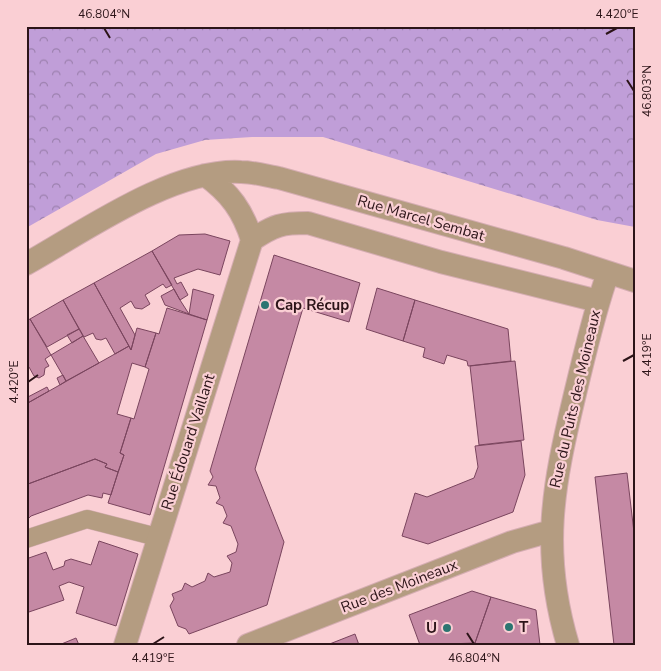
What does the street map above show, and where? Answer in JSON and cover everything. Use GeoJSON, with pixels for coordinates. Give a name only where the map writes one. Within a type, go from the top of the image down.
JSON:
{"type":"FeatureCollection","features":[{"type":"Feature","properties":{"kind":"street","name":"Rue Marcel Sembat"},"geometry":{"type":"LineString","coordinates":[[26,264],[153,192],[205,175],[242,172],[279,178],[564,258],[635,281]]}},
{"type":"Feature","properties":{"kind":"street"},"geometry":{"type":"LineString","coordinates":[[205,175],[232,197],[243,213],[252,240],[272,226],[287,223],[308,223],[441,262],[598,301]]}},
{"type":"Feature","properties":{"kind":"street","name":"Rue Édouard Vaillant"},"geometry":{"type":"LineString","coordinates":[[125,645],[157,537],[252,240]]}},
{"type":"Feature","properties":{"kind":"street","name":"Rue du Puits des Moineaux"},"geometry":{"type":"LineString","coordinates":[[568,645],[560,618],[554,582],[551,531],[557,470],[598,301],[608,272]]}},
{"type":"Feature","properties":{"kind":"street"},"geometry":{"type":"LineString","coordinates":[[26,539],[87,519],[157,537]]}},
{"type":"Feature","properties":{"kind":"street","name":"Rue des Moineaux"},"geometry":{"type":"LineString","coordinates":[[248,645],[512,542],[551,531]]}},
{"type":"Feature","properties":{"kind":"green space"},"geometry":{"type":"Polygon","coordinates":[[[26,26],[635,26],[635,227],[597,220],[323,137],[252,137],[205,140],[156,154],[26,228],[26,26]]]}},
{"type":"Feature","properties":{"kind":"building"},"geometry":{"type":"Polygon","coordinates":[[[205,234],[230,241],[220,275],[198,269],[174,278],[177,284],[181,282],[188,295],[180,300],[152,251],[179,235],[205,234]]]}},
{"type":"Feature","properties":{"kind":"building"},"geometry":{"type":"Polygon","coordinates":[[[152,251],[172,285],[166,288],[163,284],[145,295],[150,304],[142,309],[135,308],[131,301],[120,308],[135,335],[131,350],[94,283],[152,251]]]}},
{"type":"Feature","properties":{"kind":"building"},"geometry":{"type":"Polygon","coordinates":[[[274,255],[360,283],[349,322],[303,308],[255,469],[284,542],[267,605],[189,634],[186,629],[178,626],[170,606],[174,599],[172,594],[182,590],[185,583],[192,587],[205,581],[208,573],[214,577],[230,572],[232,563],[227,556],[236,552],[238,544],[231,526],[223,523],[227,516],[223,506],[216,503],[220,498],[216,486],[208,485],[213,477],[210,471],[274,255]]]}},
{"type":"Feature","properties":{"kind":"building"},"geometry":{"type":"Polygon","coordinates":[[[94,283],[129,346],[115,354],[106,338],[96,339],[93,333],[84,337],[63,300],[94,283]]]}},
{"type":"Feature","properties":{"kind":"building"},"geometry":{"type":"Polygon","coordinates":[[[377,288],[415,300],[403,341],[366,329],[377,288]]]}},
{"type":"Feature","properties":{"kind":"building"},"geometry":{"type":"Polygon","coordinates":[[[174,289],[189,314],[165,305],[161,296],[174,289]]]}},
{"type":"Feature","properties":{"kind":"building"},"geometry":{"type":"Polygon","coordinates":[[[193,289],[214,295],[207,320],[189,314],[193,289]]]}},
{"type":"Feature","properties":{"kind":"building"},"geometry":{"type":"Polygon","coordinates":[[[63,300],[79,329],[47,347],[30,319],[63,300]]]}},
{"type":"Feature","properties":{"kind":"building"},"geometry":{"type":"Polygon","coordinates":[[[415,300],[508,329],[511,361],[468,366],[467,361],[447,355],[444,364],[423,357],[425,348],[403,341],[415,300]]]}},
{"type":"Feature","properties":{"kind":"building"},"geometry":{"type":"Polygon","coordinates":[[[167,308],[207,320],[150,515],[108,503],[124,455],[120,453],[131,418],[134,419],[149,369],[145,367],[156,333],[159,334],[167,308]]]}},
{"type":"Feature","properties":{"kind":"building"},"geometry":{"type":"Polygon","coordinates":[[[30,319],[51,355],[45,359],[49,366],[45,368],[44,375],[39,378],[34,376],[29,367],[26,369],[26,321],[30,319]]]}},
{"type":"Feature","properties":{"kind":"building"},"geometry":{"type":"Polygon","coordinates":[[[137,328],[156,333],[145,367],[132,363],[117,414],[131,418],[120,453],[124,455],[118,472],[105,467],[107,464],[95,459],[28,484],[26,480],[26,404],[129,346],[131,350],[137,328]]]}},
{"type":"Feature","properties":{"kind":"building"},"geometry":{"type":"Polygon","coordinates":[[[79,329],[83,336],[72,343],[67,335],[79,329]]]}},
{"type":"Feature","properties":{"kind":"building"},"geometry":{"type":"Polygon","coordinates":[[[83,336],[99,363],[66,381],[51,355],[83,336]]]}},
{"type":"Feature","properties":{"kind":"building"},"geometry":{"type":"Polygon","coordinates":[[[515,361],[524,440],[479,445],[470,366],[515,361]]]}},
{"type":"Feature","properties":{"kind":"building"},"geometry":{"type":"Polygon","coordinates":[[[63,375],[66,381],[60,385],[57,378],[63,375]]]}},
{"type":"Feature","properties":{"kind":"building"},"geometry":{"type":"Polygon","coordinates":[[[47,387],[49,391],[26,404],[26,398],[47,387]]]}},
{"type":"Feature","properties":{"kind":"building"},"geometry":{"type":"Polygon","coordinates":[[[521,441],[525,475],[513,512],[428,544],[402,536],[415,493],[427,497],[474,478],[478,467],[475,446],[521,441]]]}},
{"type":"Feature","properties":{"kind":"building"},"geometry":{"type":"Polygon","coordinates":[[[95,459],[107,464],[105,467],[118,472],[111,495],[103,493],[102,498],[88,495],[31,516],[26,521],[26,480],[28,484],[95,459]]]}},
{"type":"Feature","properties":{"kind":"building"},"geometry":{"type":"Polygon","coordinates":[[[627,473],[635,541],[635,645],[614,645],[595,477],[627,473]]]}},
{"type":"Feature","properties":{"kind":"building"},"geometry":{"type":"Polygon","coordinates":[[[99,541],[138,554],[116,626],[76,613],[84,587],[69,582],[59,586],[64,600],[26,613],[26,559],[46,552],[53,570],[64,566],[65,561],[71,559],[91,565],[99,541]]]}},
{"type":"Feature","properties":{"kind":"building","name":"U"},"geometry":{"type":"Polygon","coordinates":[[[472,591],[491,597],[475,643],[420,645],[409,615],[472,591]]]}},
{"type":"Feature","properties":{"kind":"building","name":"T"},"geometry":{"type":"Polygon","coordinates":[[[491,597],[536,610],[540,645],[481,645],[475,643],[491,597]]]}},
{"type":"Feature","properties":{"kind":"building"},"geometry":{"type":"Polygon","coordinates":[[[355,634],[359,645],[327,645],[355,634]]]}},
{"type":"Feature","properties":{"kind":"building"},"geometry":{"type":"Polygon","coordinates":[[[76,638],[79,645],[59,645],[76,638]]]}},
{"type":"Feature","properties":{"kind":"place","name":"Cap Récup"},"geometry":{"type":"Point","coordinates":[265,305]}},
{"type":"Feature","properties":{"kind":"place","name":"T"},"geometry":{"type":"Point","coordinates":[509,627]}},
{"type":"Feature","properties":{"kind":"place","name":"U"},"geometry":{"type":"Point","coordinates":[447,628]}}]}
